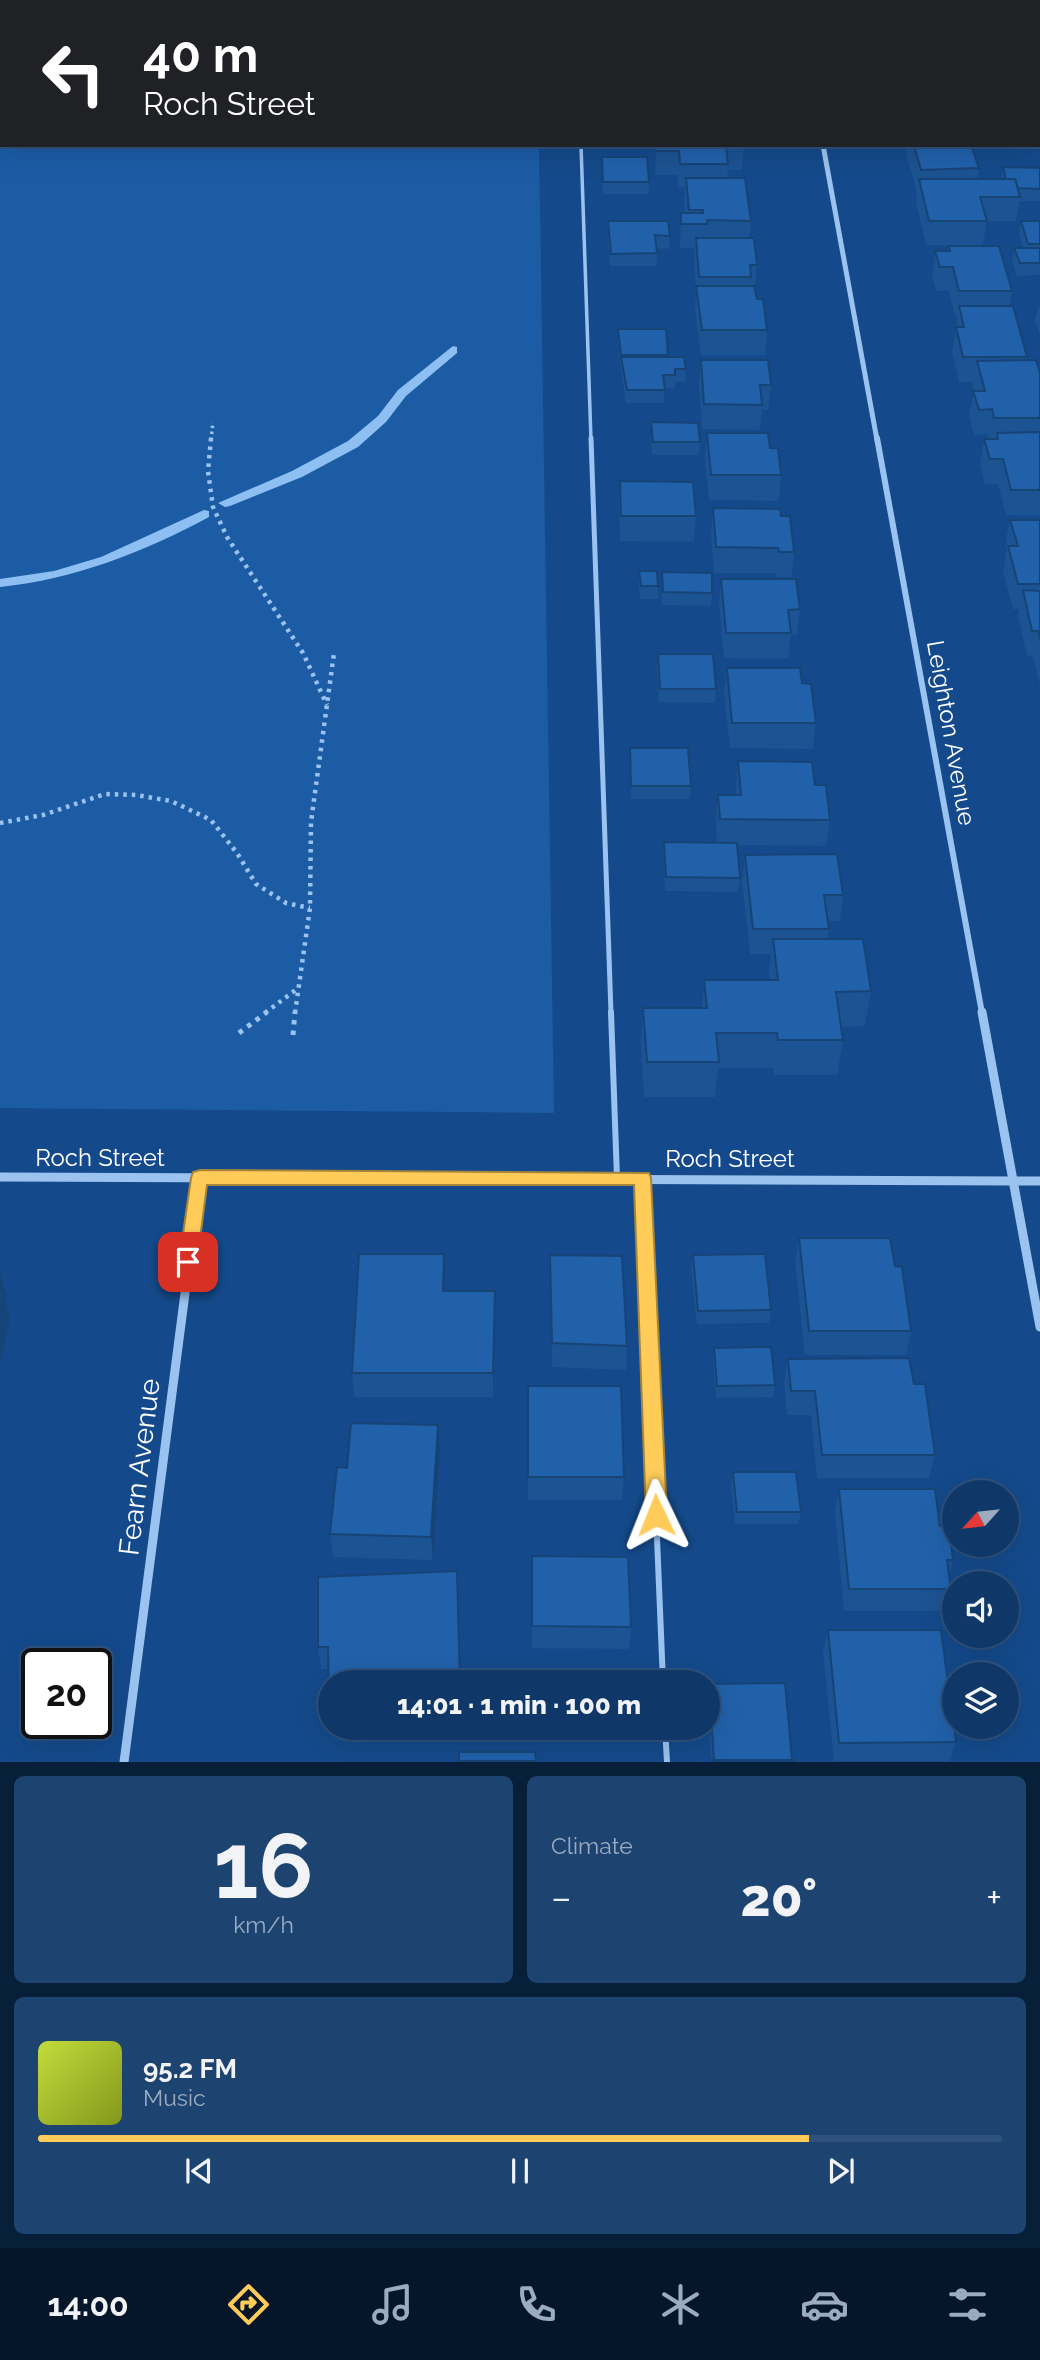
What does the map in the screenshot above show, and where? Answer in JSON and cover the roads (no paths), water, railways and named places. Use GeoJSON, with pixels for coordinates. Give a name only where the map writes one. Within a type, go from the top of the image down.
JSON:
{"type":"FeatureCollection","features":[{"type":"Feature","properties":{"kind":"street","name":"Leighton Avenue"},"geometry":{"type":"LineString","coordinates":[[823,147],[1040,1327]]}},
{"type":"Feature","properties":{"kind":"street","name":"Roch Street"},"geometry":{"type":"LineString","coordinates":[[0,1177],[1040,1181]]}},
{"type":"Feature","properties":{"kind":"street","name":"Fearn Avenue"},"geometry":{"type":"LineString","coordinates":[[124,1762],[200,1178]]}},
{"type":"Feature","properties":{"kind":"lane"},"geometry":{"type":"LineString","coordinates":[[581,147],[617,1178]]}},
{"type":"Feature","properties":{"kind":"lane"},"geometry":{"type":"LineString","coordinates":[[642,1178],[662,1670]]}},
{"type":"Feature","properties":{"kind":"lane"},"geometry":{"type":"LineString","coordinates":[[666,1740],[667,1762]]}},
{"type":"Feature","properties":{"kind":"waterway"},"geometry":{"type":"LineString","coordinates":[[225,503],[297,474],[353,444],[382,419],[402,393],[453,350]]}},
{"type":"Feature","properties":{"kind":"waterway"},"geometry":{"type":"LineString","coordinates":[[0,583],[54,575],[106,560],[156,539],[204,514]]}}]}
